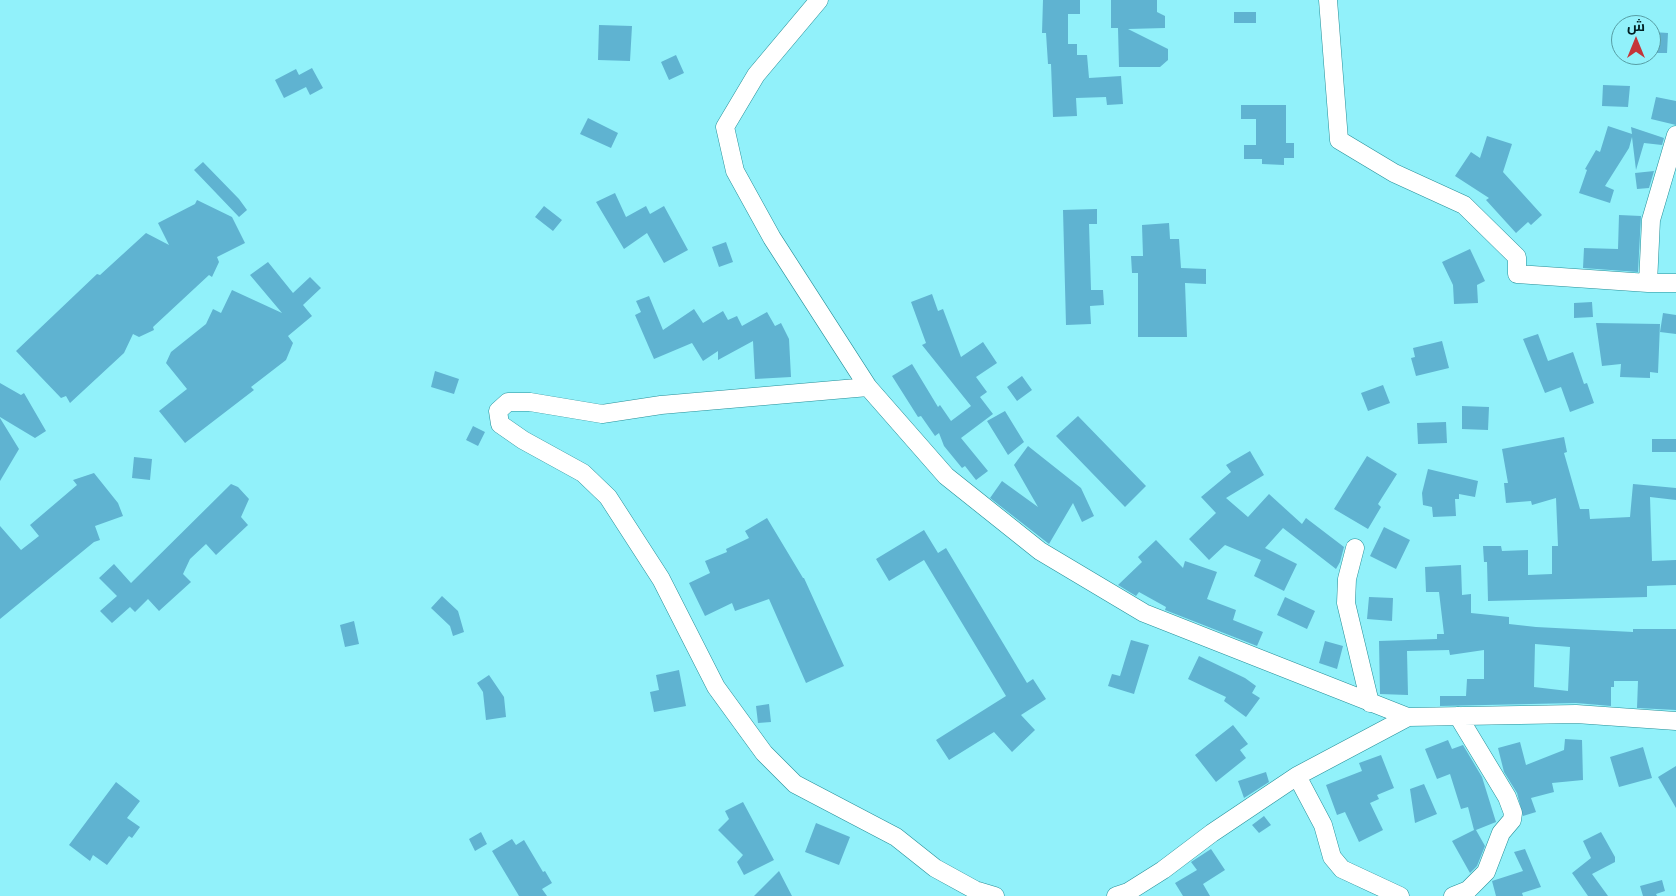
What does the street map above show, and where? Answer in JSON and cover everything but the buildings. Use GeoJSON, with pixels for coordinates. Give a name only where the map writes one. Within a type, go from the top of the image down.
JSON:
{"type":"FeatureCollection","features":[{"type":"Feature","properties":{"kind":"street"},"geometry":{"type":"LineString","coordinates":[[819,0],[756,75],[725,127],[735,171],[772,238],[868,387],[946,476],[1040,552],[1144,613],[1408,717],[1576,714],[1676,721]]}},
{"type":"Feature","properties":{"kind":"street"},"geometry":{"type":"LineString","coordinates":[[1328,0],[1339,140],[1394,173],[1464,205],[1517,257],[1517,274],[1648,283],[1676,283]]}},
{"type":"Feature","properties":{"kind":"street"},"geometry":{"type":"LineString","coordinates":[[1648,283],[1651,220],[1676,135]]}},
{"type":"Feature","properties":{"kind":"street"},"geometry":{"type":"LineString","coordinates":[[868,387],[661,405],[602,414],[530,402],[508,402],[498,412],[500,424],[523,440],[583,473],[608,497],[661,578],[716,687],[764,753],[795,784],[896,837],[935,868],[975,890],[995,896]]}},
{"type":"Feature","properties":{"kind":"street"},"geometry":{"type":"LineString","coordinates":[[1355,548],[1347,579],[1346,603],[1370,703]]}},
{"type":"Feature","properties":{"kind":"street"},"geometry":{"type":"LineString","coordinates":[[1453,896],[1468,890],[1486,872],[1501,834],[1512,820],[1513,813],[1507,798],[1458,716]]}},
{"type":"Feature","properties":{"kind":"street"},"geometry":{"type":"LineString","coordinates":[[1116,896],[1150,878],[1212,833],[1297,776],[1408,717]]}},
{"type":"Feature","properties":{"kind":"street"},"geometry":{"type":"LineString","coordinates":[[1297,776],[1323,825],[1332,857],[1342,869],[1392,895]]}},
{"type":"Feature","properties":{"kind":"street"},"geometry":{"type":"LineString","coordinates":[[1134,896],[1150,878]]}}]}
